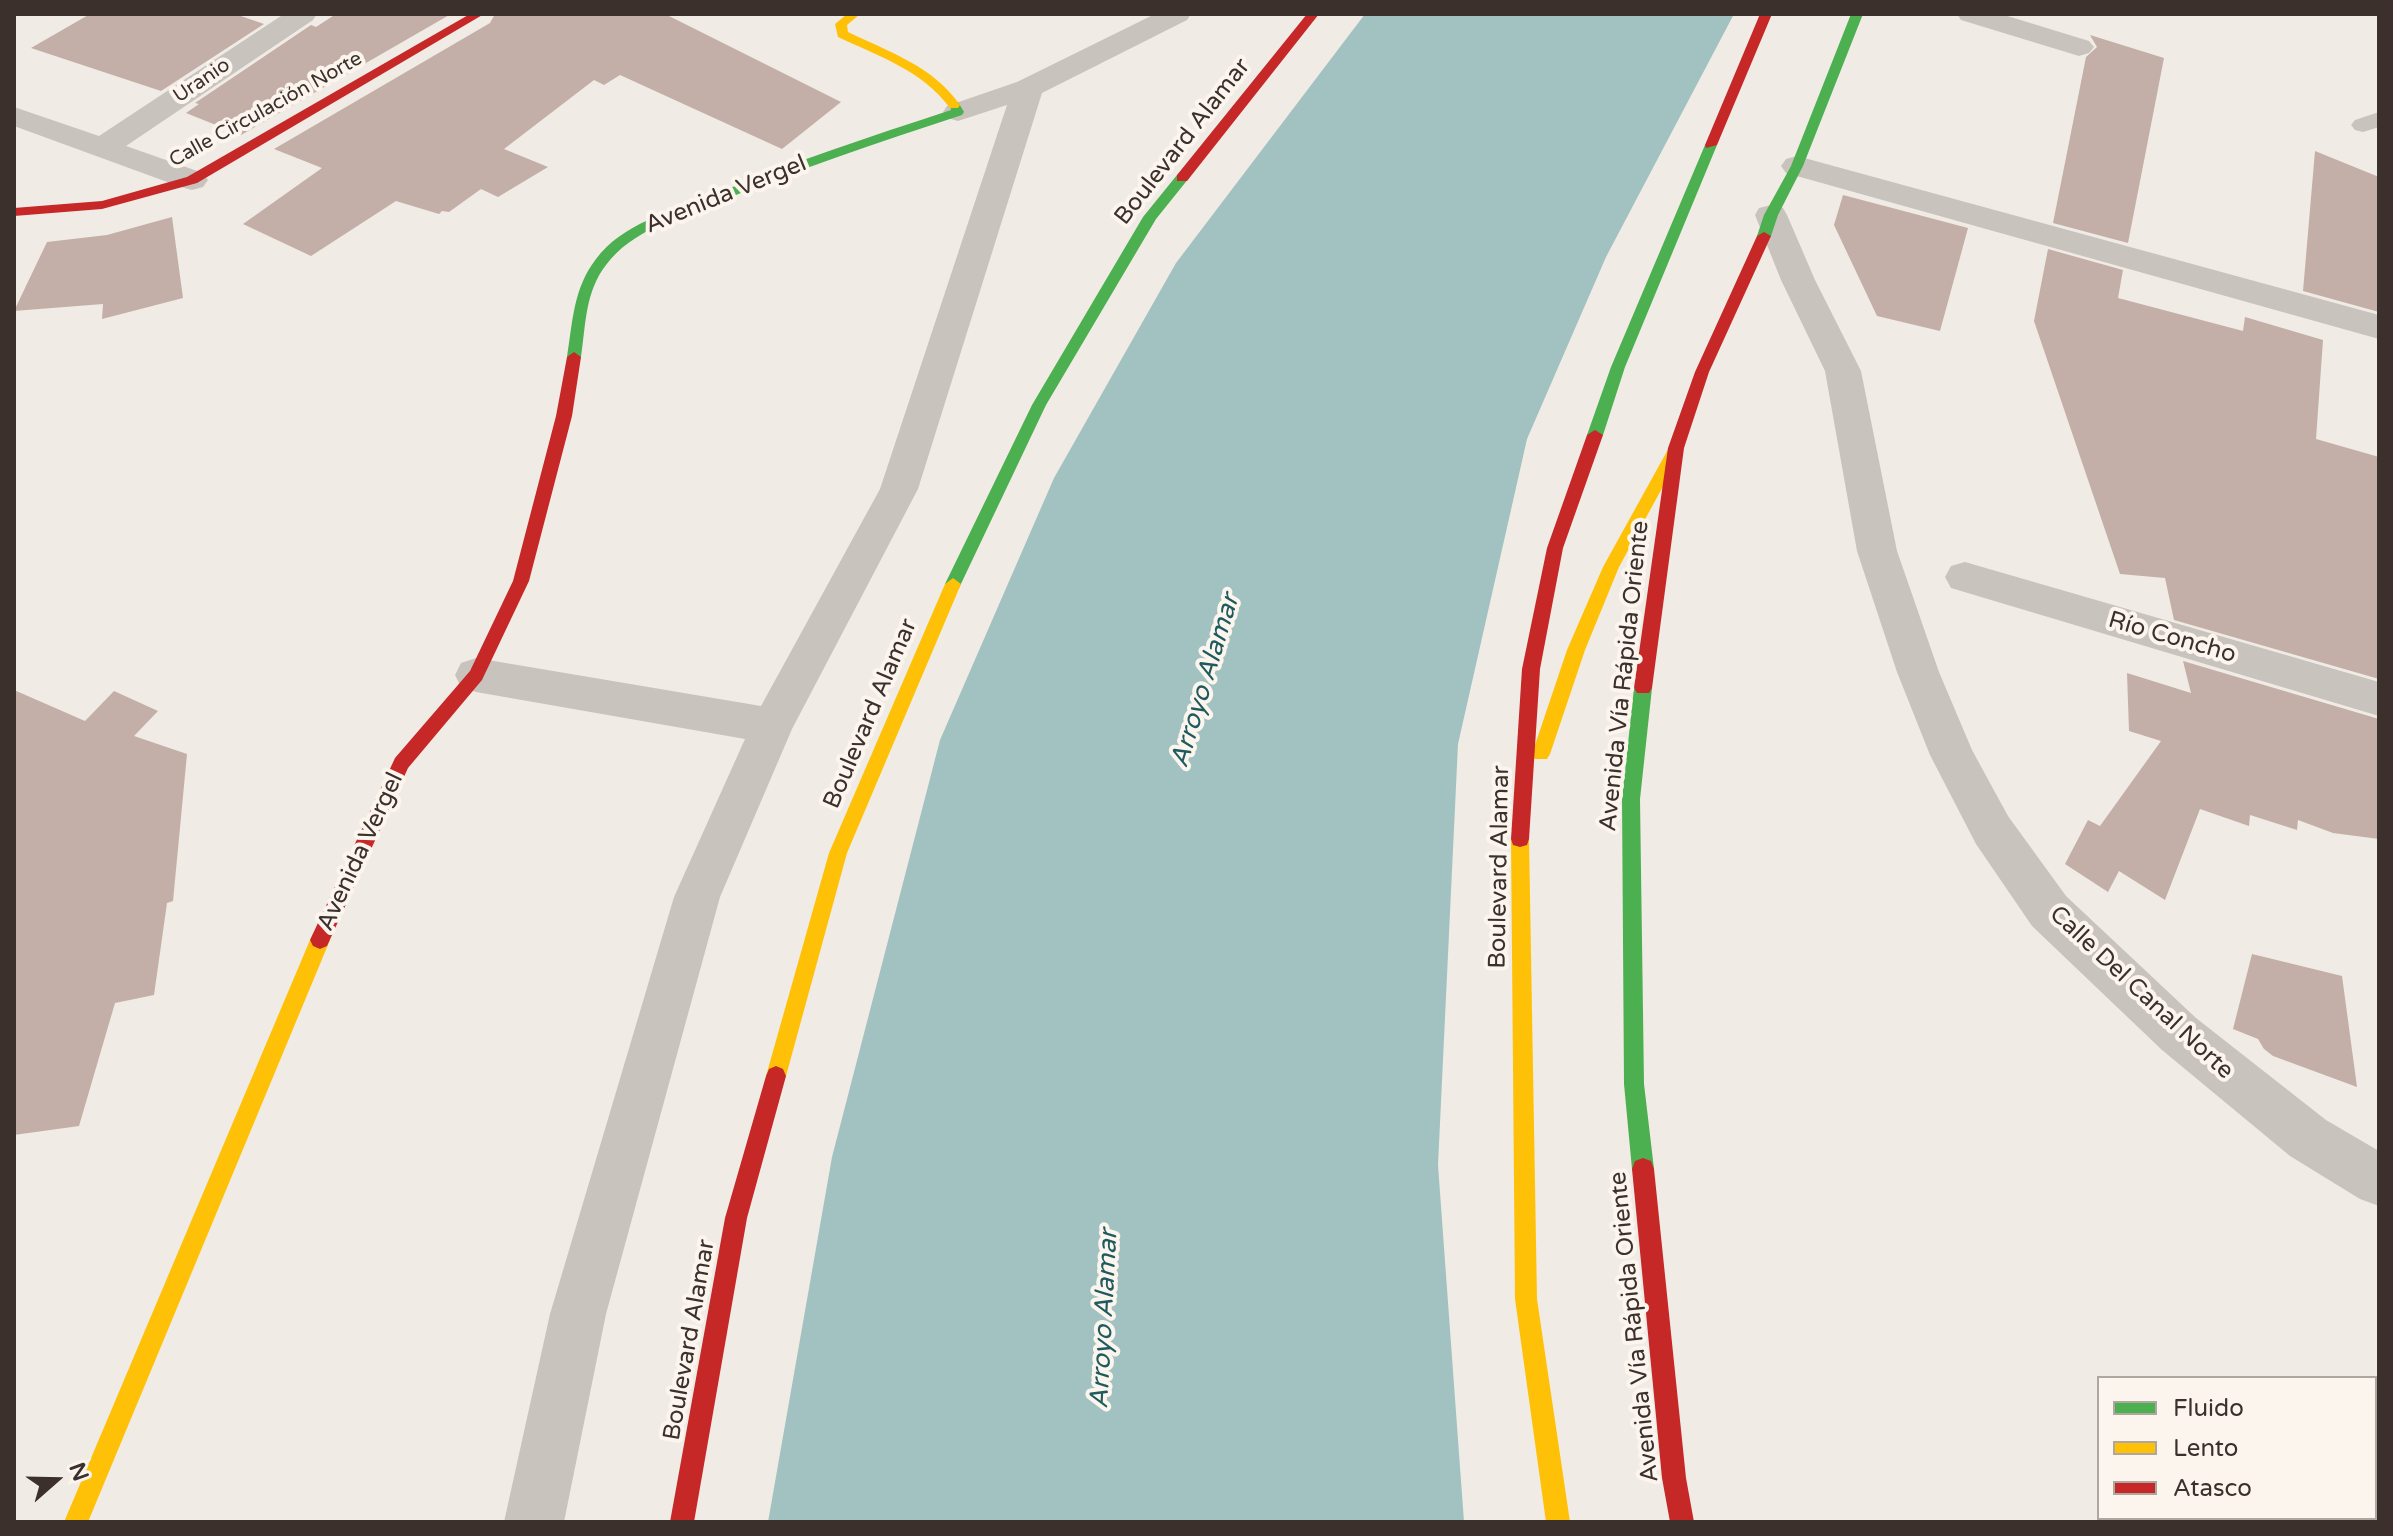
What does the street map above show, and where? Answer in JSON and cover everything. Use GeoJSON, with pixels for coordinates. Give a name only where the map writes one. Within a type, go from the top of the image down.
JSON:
{"type":"FeatureCollection","features":[{"type":"Feature","properties":{"kind":"main road","name":"Calle Circulación Norte"},"geometry":{"type":"LineString","coordinates":[[14,212],[102,205],[192,180],[478,14]]}},
{"type":"Feature","properties":{"kind":"main road"},"geometry":{"type":"LineString","coordinates":[[854,14],[841,24],[842,34],[932,80],[947,93],[958,112]]}},
{"type":"Feature","properties":{"kind":"main road","name":"Boulevard Alamar"},"geometry":{"type":"LineString","coordinates":[[682,1522],[736,1218],[843,839],[931,631],[1039,405],[1150,217],[1313,14]]}},
{"type":"Feature","properties":{"kind":"main road","name":"Boulevard Alamar"},"geometry":{"type":"LineString","coordinates":[[1558,1522],[1526,1299],[1520,813],[1531,669],[1555,548],[1618,367],[1766,14]]}},
{"type":"Feature","properties":{"kind":"main road","name":"Avenida Vía Rápida Oriente"},"geometry":{"type":"LineString","coordinates":[[1682,1522],[1674,1478],[1634,1084],[1631,799],[1650,627],[1676,448],[1702,372],[1763,240],[1771,215],[1797,166],[1857,14]]}},
{"type":"Feature","properties":{"kind":"main road","name":"Avenida Vergel"},"geometry":{"type":"LineString","coordinates":[[76,1522],[337,900],[401,763],[476,675],[521,581],[564,416],[576,348],[577,312],[587,284],[604,258],[630,235],[779,172],[958,112]]}},
{"type":"Feature","properties":{"kind":"main road"},"geometry":{"type":"LineString","coordinates":[[1520,813],[1576,650],[1611,567],[1676,448]]}},
{"type":"Feature","properties":{"kind":"street","name":"Uranio"},"geometry":{"type":"LineString","coordinates":[[102,148],[303,14]]}},
{"type":"Feature","properties":{"kind":"street","name":"Avenida Vergel"},"geometry":{"type":"LineString","coordinates":[[958,112],[1028,88],[1177,14]]}},
{"type":"Feature","properties":{"kind":"street"},"geometry":{"type":"LineString","coordinates":[[1971,14],[2079,47]]}},
{"type":"Feature","properties":{"kind":"street"},"geometry":{"type":"LineString","coordinates":[[534,1522],[578,1314],[697,897],[772,726],[899,489],[1028,88]]}},
{"type":"Feature","properties":{"kind":"street"},"geometry":{"type":"LineString","coordinates":[[14,116],[192,180]]}},
{"type":"Feature","properties":{"kind":"street"},"geometry":{"type":"LineString","coordinates":[[1797,166],[2379,327]]}},
{"type":"Feature","properties":{"kind":"street","name":"Calle Del Canal Norte"},"geometry":{"type":"LineString","coordinates":[[1771,215],[1798,280],[1843,371],[1877,551],[1918,672],[1952,755],[1992,830],[2049,911],[2179,1034],[2308,1138],[2379,1180]]}},
{"type":"Feature","properties":{"kind":"street","name":"Río Concho"},"geometry":{"type":"LineString","coordinates":[[1965,577],[2378,703]]}},
{"type":"Feature","properties":{"kind":"street"},"geometry":{"type":"LineString","coordinates":[[476,675],[772,726]]}},
{"type":"Feature","properties":{"kind":"water","name":"Arroyo Alamar"},"geometry":{"type":"Polygon","coordinates":[[[1365,14],[1734,14],[1606,257],[1527,439],[1458,744],[1438,1165],[1464,1522],[768,1522],[832,1157],[940,740],[1054,478],[1176,263],[1365,14]]]}},
{"type":"Feature","properties":{"kind":"building"},"geometry":{"type":"Polygon","coordinates":[[[90,14],[235,14],[264,24],[161,91],[31,48],[90,14]]]}},
{"type":"Feature","properties":{"kind":"building"},"geometry":{"type":"Polygon","coordinates":[[[336,14],[451,14],[241,135],[186,113],[199,104],[195,103],[311,25],[316,27],[336,14]]]}},
{"type":"Feature","properties":{"kind":"building"},"geometry":{"type":"Polygon","coordinates":[[[495,14],[665,14],[841,102],[782,149],[620,75],[604,85],[594,80],[504,149],[548,167],[498,197],[481,189],[449,212],[439,214],[396,201],[311,256],[243,224],[322,168],[274,149],[490,23],[495,14]]]}},
{"type":"Feature","properties":{"kind":"building"},"geometry":{"type":"Polygon","coordinates":[[[2090,35],[2164,58],[2128,243],[2053,223],[2086,57],[2097,47],[2090,35]]]}},
{"type":"Feature","properties":{"kind":"building"},"geometry":{"type":"Polygon","coordinates":[[[2315,151],[2379,177],[2379,312],[2303,291],[2315,151]]]}},
{"type":"Feature","properties":{"kind":"building"},"geometry":{"type":"Polygon","coordinates":[[[1843,195],[1968,228],[1940,331],[1877,316],[1834,225],[1843,195]]]}},
{"type":"Feature","properties":{"kind":"building"},"geometry":{"type":"Polygon","coordinates":[[[172,217],[183,298],[102,319],[103,304],[14,311],[47,242],[107,235],[172,217]]]}},
{"type":"Feature","properties":{"kind":"building"},"geometry":{"type":"Polygon","coordinates":[[[2048,249],[2123,270],[2118,298],[2243,331],[2245,317],[2323,340],[2316,439],[2379,457],[2379,679],[2174,620],[2165,578],[2120,574],[2034,321],[2048,249]]]}},
{"type":"Feature","properties":{"kind":"building"},"geometry":{"type":"Polygon","coordinates":[[[2183,661],[2379,719],[2379,839],[2333,833],[2298,820],[2297,830],[2250,815],[2249,826],[2200,809],[2165,900],[2119,871],[2108,892],[2065,864],[2088,820],[2100,826],[2161,741],[2129,731],[2127,673],[2191,693],[2183,661]]]}},
{"type":"Feature","properties":{"kind":"building"},"geometry":{"type":"Polygon","coordinates":[[[14,690],[85,721],[114,691],[158,711],[134,736],[187,754],[173,901],[167,903],[154,995],[115,1003],[79,1126],[14,1135],[14,690]]]}},
{"type":"Feature","properties":{"kind":"building"},"geometry":{"type":"Polygon","coordinates":[[[2252,954],[2342,976],[2357,1087],[2273,1056],[2258,1039],[2233,1029],[2252,954]]]}},
{"type":"Feature","properties":{"kind":"traffic: fast"},"geometry":{"type":"LineString","coordinates":[[1764,236],[1771,215],[1797,166],[1857,14]]}},
{"type":"Feature","properties":{"kind":"traffic: fast"},"geometry":{"type":"LineString","coordinates":[[574,357],[580,307],[593,272],[613,249],[636,232],[767,178],[958,112],[954,105]]}},
{"type":"Feature","properties":{"kind":"traffic: fast"},"geometry":{"type":"LineString","coordinates":[[1595,435],[1618,367],[1711,145]]}},
{"type":"Feature","properties":{"kind":"traffic: fast"},"geometry":{"type":"LineString","coordinates":[[953,584],[1039,405],[1150,217],[1182,178]]}},
{"type":"Feature","properties":{"kind":"traffic: fast"},"geometry":{"type":"LineString","coordinates":[[1643,688],[1631,799],[1634,1084],[1643,1169]]}},
{"type":"Feature","properties":{"kind":"traffic: slow"},"geometry":{"type":"LineString","coordinates":[[854,14],[841,24],[842,34],[919,72],[945,92],[954,105]]}},
{"type":"Feature","properties":{"kind":"traffic: slow"},"geometry":{"type":"LineString","coordinates":[[1541,754],[1576,650],[1611,567],[1676,448]]}},
{"type":"Feature","properties":{"kind":"traffic: slow"},"geometry":{"type":"LineString","coordinates":[[776,1076],[838,853],[953,584]]}},
{"type":"Feature","properties":{"kind":"traffic: slow"},"geometry":{"type":"LineString","coordinates":[[1520,839],[1526,1299],[1558,1522]]}},
{"type":"Feature","properties":{"kind":"traffic: slow"},"geometry":{"type":"LineString","coordinates":[[76,1522],[320,940]]}},
{"type":"Feature","properties":{"kind":"traffic: jam"},"geometry":{"type":"LineString","coordinates":[[14,212],[102,205],[192,180],[478,14]]}},
{"type":"Feature","properties":{"kind":"traffic: jam"},"geometry":{"type":"LineString","coordinates":[[1182,178],[1313,14]]}},
{"type":"Feature","properties":{"kind":"traffic: jam"},"geometry":{"type":"LineString","coordinates":[[1711,145],[1766,14]]}},
{"type":"Feature","properties":{"kind":"traffic: jam"},"geometry":{"type":"LineString","coordinates":[[1643,688],[1676,448],[1702,372],[1764,236]]}},
{"type":"Feature","properties":{"kind":"traffic: jam"},"geometry":{"type":"LineString","coordinates":[[320,940],[401,763],[476,675],[521,581],[564,416],[574,357]]}},
{"type":"Feature","properties":{"kind":"traffic: jam"},"geometry":{"type":"LineString","coordinates":[[1520,839],[1531,669],[1555,548],[1595,435]]}},
{"type":"Feature","properties":{"kind":"traffic: jam"},"geometry":{"type":"LineString","coordinates":[[682,1522],[736,1218],[776,1076]]}},
{"type":"Feature","properties":{"kind":"traffic: jam"},"geometry":{"type":"LineString","coordinates":[[1643,1169],[1674,1478],[1682,1522]]}}]}
